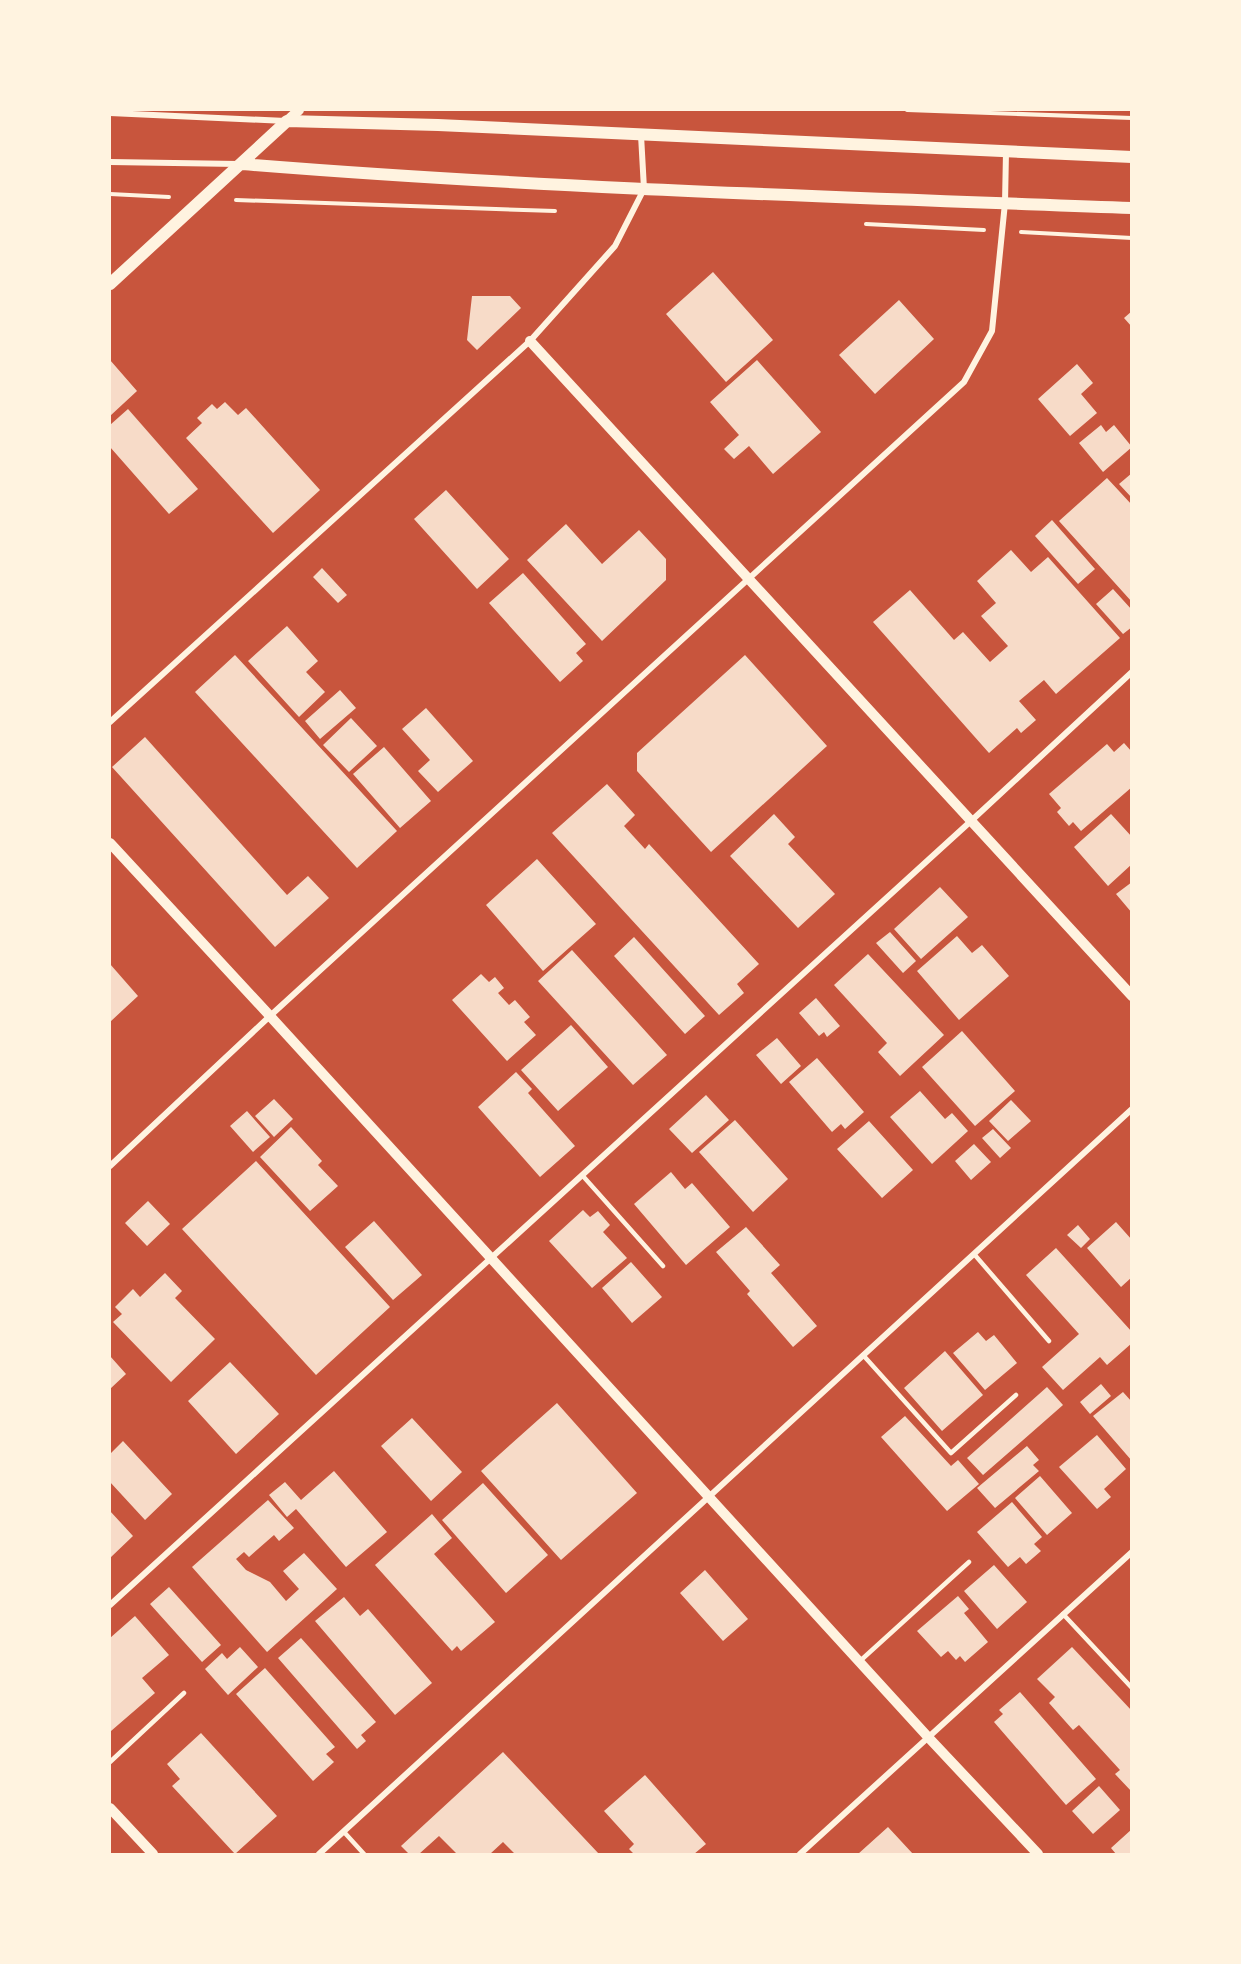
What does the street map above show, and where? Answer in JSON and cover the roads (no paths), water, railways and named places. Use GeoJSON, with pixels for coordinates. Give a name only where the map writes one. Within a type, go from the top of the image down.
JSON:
{"type":"FeatureCollection","features":[{"type":"Feature","properties":{"kind":"main road"},"geometry":{"type":"LineString","coordinates":[[110,284],[288,121],[1131,157]]}},
{"type":"Feature","properties":{"kind":"main road"},"geometry":{"type":"LineString","coordinates":[[242,164],[391,176],[644,189],[1131,208]]}},
{"type":"Feature","properties":{"kind":"street"},"geometry":{"type":"LineString","coordinates":[[110,113],[288,121],[299,110]]}},
{"type":"Feature","properties":{"kind":"street"},"geometry":{"type":"LineString","coordinates":[[110,722],[530,341],[615,246],[644,189],[641,135]]}},
{"type":"Feature","properties":{"kind":"street"},"geometry":{"type":"LineString","coordinates":[[110,1166],[270,1016],[964,382],[992,331],[1005,203],[1006,151]]}},
{"type":"Feature","properties":{"kind":"street"},"geometry":{"type":"LineString","coordinates":[[110,162],[242,164]]}},
{"type":"Feature","properties":{"kind":"street"},"geometry":{"type":"LineString","coordinates":[[530,341],[1131,996]]}},
{"type":"Feature","properties":{"kind":"street"},"geometry":{"type":"LineString","coordinates":[[110,1605],[971,821],[1131,672]]}},
{"type":"Feature","properties":{"kind":"street"},"geometry":{"type":"LineString","coordinates":[[110,843],[928,1737],[1038,1854]]}},
{"type":"Feature","properties":{"kind":"street"},"geometry":{"type":"LineString","coordinates":[[319,1854],[1131,1109]]}},
{"type":"Feature","properties":{"kind":"street"},"geometry":{"type":"LineString","coordinates":[[800,1854],[1131,1552]]}},
{"type":"Feature","properties":{"kind":"street"},"geometry":{"type":"LineString","coordinates":[[110,1808],[153,1854]]}},
{"type":"Feature","properties":{"kind":"lane"},"geometry":{"type":"LineString","coordinates":[[582,1175],[663,1266]]}},
{"type":"Feature","properties":{"kind":"lane"},"geometry":{"type":"LineString","coordinates":[[974,1254],[1049,1341]]}},
{"type":"Feature","properties":{"kind":"lane"},"geometry":{"type":"LineString","coordinates":[[863,1355],[951,1453],[1016,1395]]}},
{"type":"Feature","properties":{"kind":"lane"},"geometry":{"type":"LineString","coordinates":[[859,1661],[969,1562]]}},
{"type":"Feature","properties":{"kind":"lane"},"geometry":{"type":"LineString","coordinates":[[1063,1614],[1131,1688]]}},
{"type":"Feature","properties":{"kind":"lane"},"geometry":{"type":"LineString","coordinates":[[110,1762],[184,1693]]}},
{"type":"Feature","properties":{"kind":"lane"},"geometry":{"type":"LineString","coordinates":[[344,1832],[364,1854]]}}]}
